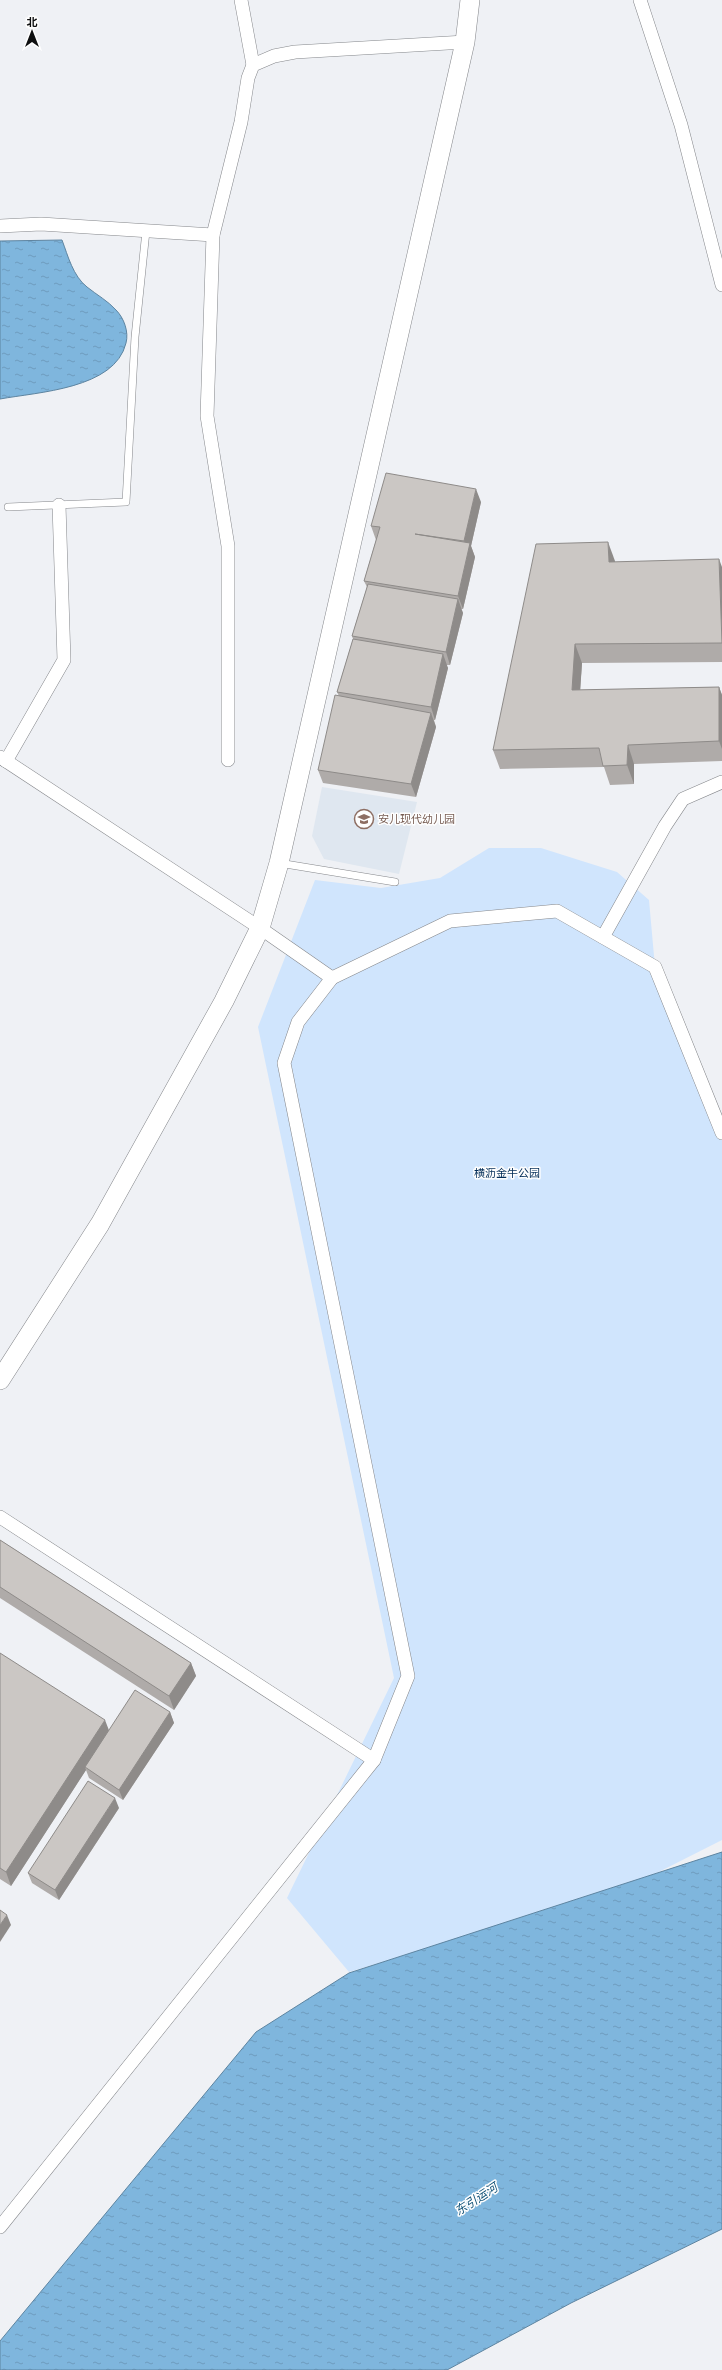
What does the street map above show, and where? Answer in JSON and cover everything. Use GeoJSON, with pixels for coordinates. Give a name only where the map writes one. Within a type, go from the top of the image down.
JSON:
{"type":"FeatureCollection","features":[{"type":"Feature","properties":{"kind":"street"},"geometry":{"type":"LineString","coordinates":[[228,760],[228,546],[207,416],[213,235],[241,122],[248,78],[253,64],[241,0]]}},
{"type":"Feature","properties":{"kind":"street"},"geometry":{"type":"LineString","coordinates":[[0,1380],[100,1224],[224,1001],[260,928],[279,863],[465,42],[470,0]]}},
{"type":"Feature","properties":{"kind":"street"},"geometry":{"type":"LineString","coordinates":[[640,0],[681,125],[722,285]]}},
{"type":"Feature","properties":{"kind":"street"},"geometry":{"type":"LineString","coordinates":[[253,64],[274,56],[295,52],[465,42]]}},
{"type":"Feature","properties":{"kind":"street"},"geometry":{"type":"LineString","coordinates":[[0,226],[41,224],[213,235]]}},
{"type":"Feature","properties":{"kind":"street"},"geometry":{"type":"LineString","coordinates":[[59,505],[64,660],[3,759],[260,928],[332,978]]}},
{"type":"Feature","properties":{"kind":"street"},"geometry":{"type":"LineString","coordinates":[[603,938],[665,826],[683,799],[722,782]]}},
{"type":"Feature","properties":{"kind":"street"},"geometry":{"type":"LineString","coordinates":[[0,2227],[374,1760],[408,1676],[284,1063],[298,1022],[332,978],[450,921],[557,911],[656,967],[722,1133]]}},
{"type":"Feature","properties":{"kind":"street"},"geometry":{"type":"LineString","coordinates":[[0,1517],[374,1760]]}},
{"type":"Feature","properties":{"kind":"lane"},"geometry":{"type":"LineString","coordinates":[[8,507],[126,502],[135,337],[146,231]]}},
{"type":"Feature","properties":{"kind":"lane"},"geometry":{"type":"LineString","coordinates":[[279,863],[395,882]]}},
{"type":"Feature","properties":{"kind":"shaded area","name":"安儿现代幼儿园"},"geometry":{"type":"Polygon","coordinates":[[[322,787],[417,802],[399,874],[324,859],[312,836],[322,787]]]}},
{"type":"Feature","properties":{"kind":"green space","name":"横沥金牛公园"},"geometry":{"type":"Polygon","coordinates":[[[489,848],[541,848],[617,872],[649,900],[655,967],[722,1133],[722,1840],[625,1889],[349,1972],[287,1898],[394,1678],[258,1027],[315,880],[381,888],[440,878],[489,848]]]}},
{"type":"Feature","properties":{"kind":"water"},"geometry":{"type":"Polygon","coordinates":[[[62,240],[78,277],[87,287],[119,313],[125,325],[127,334],[126,343],[119,358],[107,370],[91,379],[73,386],[0,399],[0,241],[62,240]]]}},
{"type":"Feature","properties":{"kind":"water","name":"东引运河"},"geometry":{"type":"Polygon","coordinates":[[[722,1852],[722,2229],[571,2303],[447,2370],[0,2370],[0,2341],[256,2032],[349,1973],[722,1852]]]}},
{"type":"Feature","properties":{"kind":"building"},"geometry":{"type":"Polygon","coordinates":[[[386,473],[476,489],[464,541],[415,534],[470,543],[458,596],[364,581],[380,527],[371,526],[386,473]]]}},
{"type":"Feature","properties":{"kind":"building"},"geometry":{"type":"Polygon","coordinates":[[[608,542],[609,562],[719,559],[722,643],[575,644],[572,690],[719,687],[719,741],[628,745],[627,765],[603,766],[599,748],[493,750],[536,544],[608,542]]]}},
{"type":"Feature","properties":{"kind":"building"},"geometry":{"type":"Polygon","coordinates":[[[368,584],[458,599],[446,652],[352,636],[368,584]]]}},
{"type":"Feature","properties":{"kind":"building"},"geometry":{"type":"Polygon","coordinates":[[[353,639],[443,654],[431,707],[337,692],[353,639]]]}},
{"type":"Feature","properties":{"kind":"building"},"geometry":{"type":"Polygon","coordinates":[[[335,695],[431,713],[411,784],[318,770],[335,695]]]}},
{"type":"Feature","properties":{"kind":"building"},"geometry":{"type":"Polygon","coordinates":[[[0,1540],[191,1663],[169,1696],[0,1587],[0,1540]]]}},
{"type":"Feature","properties":{"kind":"building"},"geometry":{"type":"Polygon","coordinates":[[[0,1653],[105,1720],[6,1872],[0,1868],[0,1653]]]}},
{"type":"Feature","properties":{"kind":"building"},"geometry":{"type":"Polygon","coordinates":[[[135,1690],[170,1712],[119,1790],[85,1767],[135,1690]]]}},
{"type":"Feature","properties":{"kind":"building"},"geometry":{"type":"Polygon","coordinates":[[[88,1781],[115,1798],[55,1890],[28,1873],[88,1781]]]}},
{"type":"Feature","properties":{"kind":"building"},"geometry":{"type":"Polygon","coordinates":[[[0,1910],[7,1915],[0,1925],[0,1910]]]}},
{"type":"Feature","properties":{"kind":"place","name":"安儿现代幼儿园"},"geometry":{"type":"Point","coordinates":[364,819]}}]}
